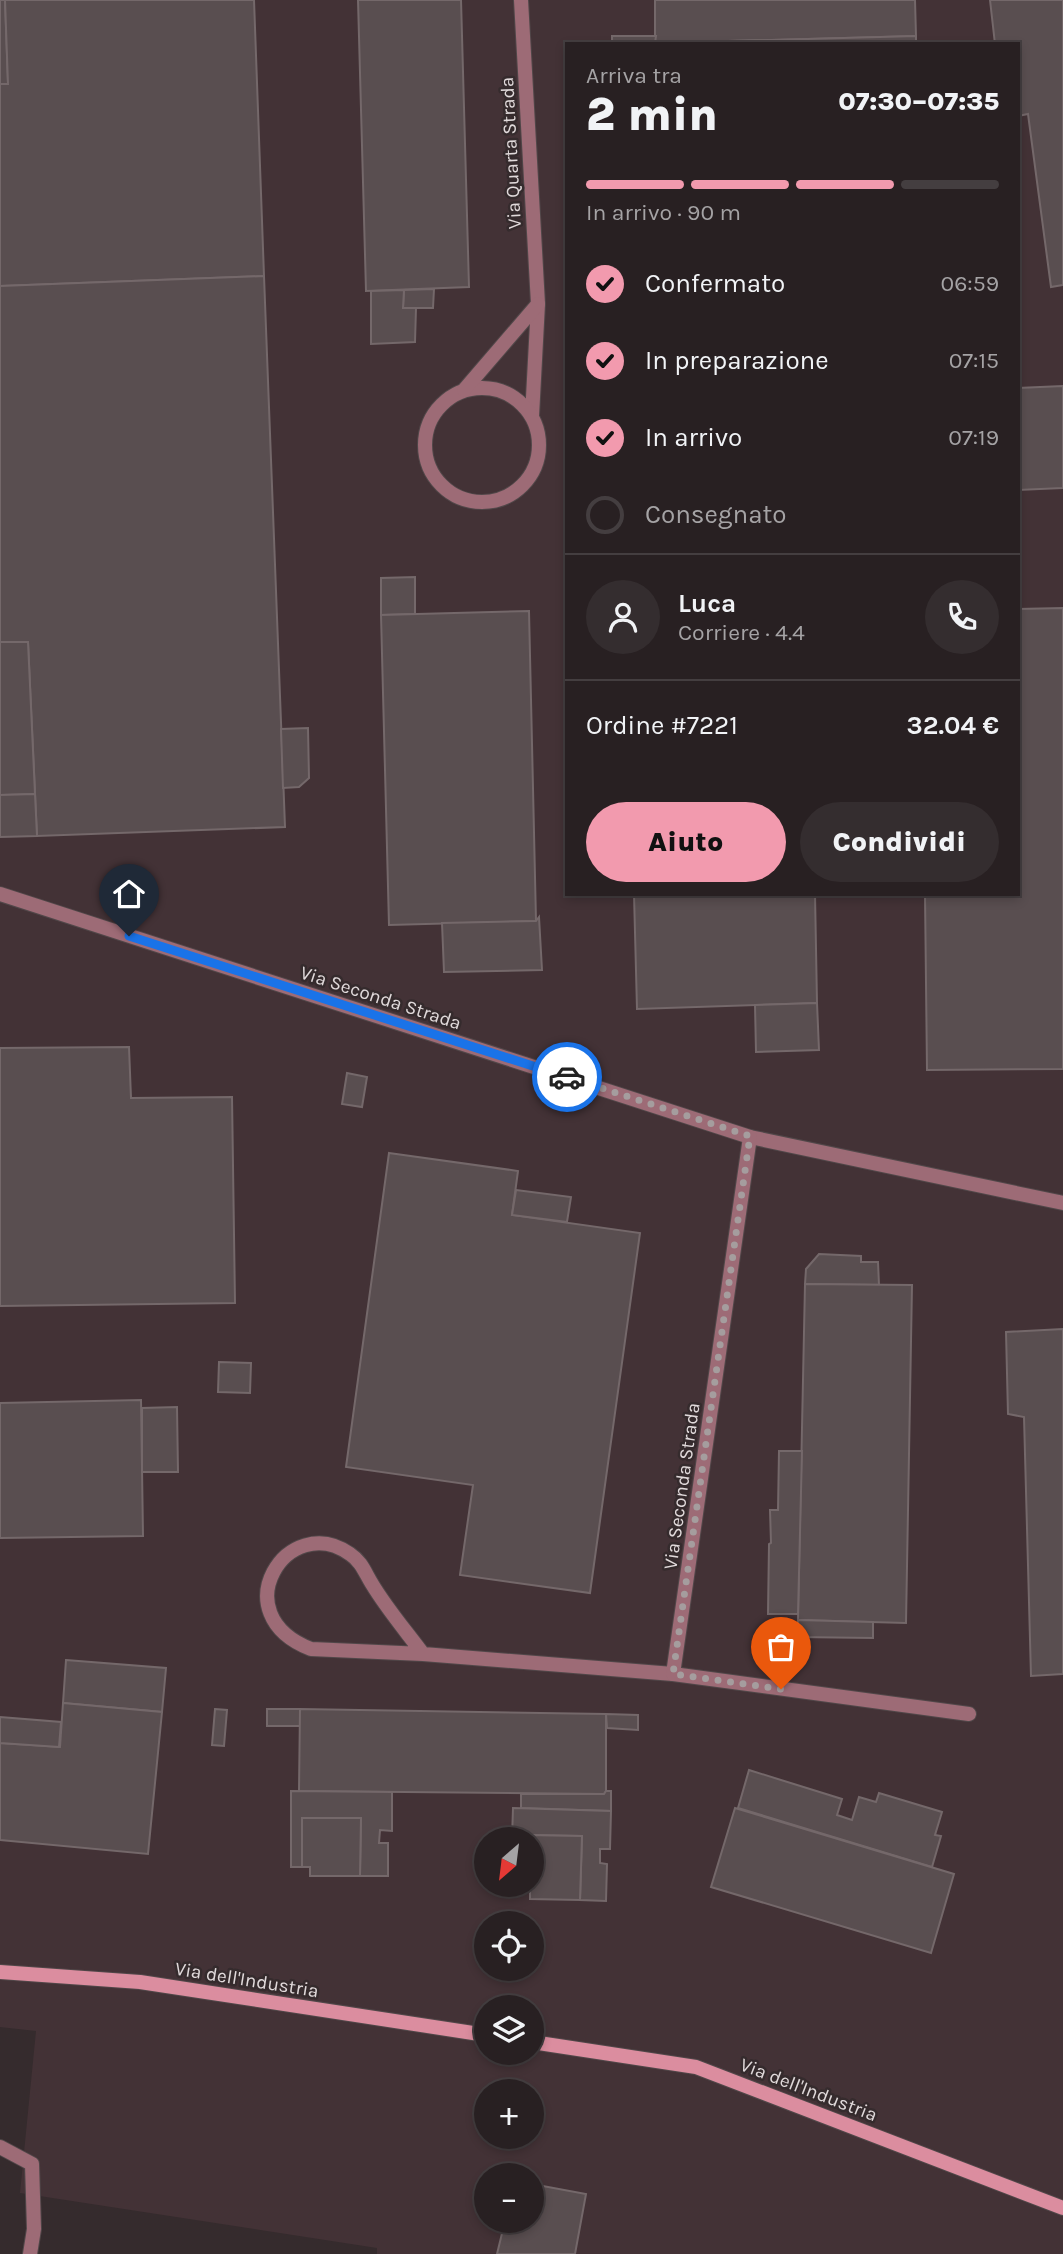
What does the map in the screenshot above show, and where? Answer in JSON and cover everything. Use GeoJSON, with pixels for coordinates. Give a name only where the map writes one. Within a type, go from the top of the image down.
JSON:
{"type":"FeatureCollection","features":[{"type":"Feature","properties":{"kind":"main road","name":"Via dell'Industria"},"geometry":{"type":"LineString","coordinates":[[0,1972],[140,1982],[474,2033]]}},
{"type":"Feature","properties":{"kind":"main road","name":"Via dell'Industria"},"geometry":{"type":"LineString","coordinates":[[544,2044],[696,2067],[1063,2208]]}},
{"type":"Feature","properties":{"kind":"street","name":"Via Quarta Strada"},"geometry":{"type":"LineString","coordinates":[[521,0],[538,304],[532,416],[538,433],[539,451],[534,469],[524,484],[509,495],[492,501],[474,502],[457,496],[442,486],[430,470],[424,451],[425,432],[433,413],[447,398],[464,390],[538,304]]}},
{"type":"Feature","properties":{"kind":"street"},"geometry":{"type":"LineString","coordinates":[[464,390],[484,387],[503,391],[520,402],[532,416]]}},
{"type":"Feature","properties":{"kind":"street","name":"Via Seconda Strada"},"geometry":{"type":"LineString","coordinates":[[0,894],[750,1136],[1063,1203]]}},
{"type":"Feature","properties":{"kind":"street","name":"Via Seconda Strada"},"geometry":{"type":"LineString","coordinates":[[673,1674],[750,1136]]}},
{"type":"Feature","properties":{"kind":"street"},"geometry":{"type":"LineString","coordinates":[[423,1654],[371,1583],[364,1568],[353,1556],[339,1547],[322,1544],[305,1546],[290,1552],[278,1564],[269,1580],[267,1598],[270,1615],[280,1631],[294,1642],[311,1648],[673,1674],[969,1714]]}},
{"type":"Feature","properties":{"kind":"street"},"geometry":{"type":"LineString","coordinates":[[0,2147],[32,2164],[34,2229],[30,2254]]}},
{"type":"Feature","properties":{"kind":"shaded area"},"geometry":{"type":"Polygon","coordinates":[[[0,0],[1063,0],[1063,2254],[377,2254],[377,2248],[20,2193],[36,2031],[0,2027],[0,0]]]}},
{"type":"Feature","properties":{"kind":"building"},"geometry":{"type":"Polygon","coordinates":[[[0,0],[5,0],[8,84],[0,84],[0,0]]]}},
{"type":"Feature","properties":{"kind":"building"},"geometry":{"type":"Polygon","coordinates":[[[5,0],[254,0],[264,276],[0,286],[0,84],[8,84],[5,0]]]}},
{"type":"Feature","properties":{"kind":"building"},"geometry":{"type":"Polygon","coordinates":[[[358,0],[461,0],[469,287],[366,291],[358,0]]]}},
{"type":"Feature","properties":{"kind":"building"},"geometry":{"type":"Polygon","coordinates":[[[655,0],[915,0],[916,36],[655,42],[655,0]]]}},
{"type":"Feature","properties":{"kind":"building"},"geometry":{"type":"Polygon","coordinates":[[[990,0],[1063,0],[1063,285],[1051,287],[1028,114],[1020,116],[1020,42],[995,42],[990,0]]]}},
{"type":"Feature","properties":{"kind":"building"},"geometry":{"type":"Polygon","coordinates":[[[612,36],[656,36],[655,42],[612,42],[612,36]]]}},
{"type":"Feature","properties":{"kind":"building"},"geometry":{"type":"Polygon","coordinates":[[[916,36],[916,42],[692,42],[916,36]]]}},
{"type":"Feature","properties":{"kind":"building"},"geometry":{"type":"Polygon","coordinates":[[[264,276],[285,827],[37,836],[28,642],[0,642],[0,286],[264,276]]]}},
{"type":"Feature","properties":{"kind":"building"},"geometry":{"type":"Polygon","coordinates":[[[434,289],[433,308],[403,308],[404,290],[434,289]]]}},
{"type":"Feature","properties":{"kind":"building"},"geometry":{"type":"Polygon","coordinates":[[[404,290],[403,308],[416,308],[415,342],[371,344],[371,291],[404,290]]]}},
{"type":"Feature","properties":{"kind":"building"},"geometry":{"type":"Polygon","coordinates":[[[1063,386],[1063,488],[1020,490],[1020,388],[1063,386]]]}},
{"type":"Feature","properties":{"kind":"building"},"geometry":{"type":"Polygon","coordinates":[[[415,577],[415,614],[381,615],[381,578],[415,577]]]}},
{"type":"Feature","properties":{"kind":"building"},"geometry":{"type":"Polygon","coordinates":[[[1063,608],[1063,1069],[927,1070],[925,896],[1020,896],[1020,609],[1063,608]]]}},
{"type":"Feature","properties":{"kind":"building"},"geometry":{"type":"Polygon","coordinates":[[[529,611],[536,921],[389,925],[381,615],[529,611]]]}},
{"type":"Feature","properties":{"kind":"building"},"geometry":{"type":"Polygon","coordinates":[[[0,642],[28,642],[35,794],[0,795],[0,642]]]}},
{"type":"Feature","properties":{"kind":"building"},"geometry":{"type":"Polygon","coordinates":[[[308,728],[309,778],[299,787],[283,788],[281,729],[308,728]]]}},
{"type":"Feature","properties":{"kind":"building"},"geometry":{"type":"Polygon","coordinates":[[[35,794],[37,836],[0,837],[0,795],[35,794]]]}},
{"type":"Feature","properties":{"kind":"building"},"geometry":{"type":"Polygon","coordinates":[[[634,896],[815,896],[817,1003],[637,1009],[634,896]]]}},
{"type":"Feature","properties":{"kind":"building"},"geometry":{"type":"Polygon","coordinates":[[[539,917],[542,970],[444,972],[442,923],[536,921],[539,917]]]}},
{"type":"Feature","properties":{"kind":"building"},"geometry":{"type":"Polygon","coordinates":[[[817,1003],[819,1050],[756,1052],[755,1005],[817,1003]]]}},
{"type":"Feature","properties":{"kind":"building"},"geometry":{"type":"Polygon","coordinates":[[[129,1047],[131,1098],[232,1097],[235,1303],[0,1306],[0,1048],[129,1047]]]}},
{"type":"Feature","properties":{"kind":"building"},"geometry":{"type":"Polygon","coordinates":[[[347,1073],[367,1077],[362,1107],[342,1104],[347,1073]]]}},
{"type":"Feature","properties":{"kind":"building"},"geometry":{"type":"Polygon","coordinates":[[[389,1153],[518,1171],[512,1215],[640,1233],[590,1593],[460,1575],[473,1485],[346,1467],[389,1153]]]}},
{"type":"Feature","properties":{"kind":"building"},"geometry":{"type":"Polygon","coordinates":[[[516,1190],[571,1197],[567,1222],[512,1215],[516,1190]]]}},
{"type":"Feature","properties":{"kind":"building"},"geometry":{"type":"Polygon","coordinates":[[[819,1254],[861,1256],[861,1262],[878,1262],[879,1285],[805,1284],[806,1269],[819,1254]]]}},
{"type":"Feature","properties":{"kind":"building"},"geometry":{"type":"Polygon","coordinates":[[[805,1284],[912,1285],[906,1623],[798,1620],[805,1284]]]}},
{"type":"Feature","properties":{"kind":"building"},"geometry":{"type":"Polygon","coordinates":[[[1063,1329],[1063,1674],[1031,1676],[1024,1417],[1008,1414],[1006,1332],[1063,1329]]]}},
{"type":"Feature","properties":{"kind":"building"},"geometry":{"type":"Polygon","coordinates":[[[219,1362],[251,1363],[250,1393],[218,1392],[219,1362]]]}},
{"type":"Feature","properties":{"kind":"building"},"geometry":{"type":"Polygon","coordinates":[[[141,1400],[143,1536],[0,1538],[0,1403],[141,1400]]]}},
{"type":"Feature","properties":{"kind":"building"},"geometry":{"type":"Polygon","coordinates":[[[177,1407],[178,1472],[142,1472],[142,1408],[177,1407]]]}},
{"type":"Feature","properties":{"kind":"building"},"geometry":{"type":"Polygon","coordinates":[[[779,1451],[802,1451],[798,1614],[768,1614],[770,1510],[778,1510],[779,1451]]]}},
{"type":"Feature","properties":{"kind":"building"},"geometry":{"type":"Polygon","coordinates":[[[798,1620],[873,1622],[873,1638],[797,1637],[798,1620]]]}},
{"type":"Feature","properties":{"kind":"building"},"geometry":{"type":"Polygon","coordinates":[[[66,1660],[166,1668],[162,1712],[63,1703],[66,1660]]]}},
{"type":"Feature","properties":{"kind":"building"},"geometry":{"type":"Polygon","coordinates":[[[63,1703],[162,1712],[148,1854],[0,1840],[0,1743],[60,1747],[63,1703]]]}},
{"type":"Feature","properties":{"kind":"building"},"geometry":{"type":"Polygon","coordinates":[[[215,1709],[227,1710],[224,1746],[212,1745],[215,1709]]]}},
{"type":"Feature","properties":{"kind":"building"},"geometry":{"type":"Polygon","coordinates":[[[267,1709],[300,1709],[300,1726],[267,1726],[267,1709]]]}},
{"type":"Feature","properties":{"kind":"building"},"geometry":{"type":"Polygon","coordinates":[[[300,1709],[606,1714],[606,1791],[604,1794],[299,1791],[300,1709]]]}},
{"type":"Feature","properties":{"kind":"building"},"geometry":{"type":"Polygon","coordinates":[[[606,1714],[638,1715],[638,1730],[607,1728],[606,1714]]]}},
{"type":"Feature","properties":{"kind":"building"},"geometry":{"type":"Polygon","coordinates":[[[0,1717],[61,1722],[59,1747],[0,1743],[0,1717]]]}},
{"type":"Feature","properties":{"kind":"building"},"geometry":{"type":"Polygon","coordinates":[[[749,1770],[842,1799],[837,1815],[852,1820],[859,1797],[876,1802],[879,1793],[942,1812],[935,1835],[941,1836],[932,1867],[738,1808],[749,1770]]]}},
{"type":"Feature","properties":{"kind":"building"},"geometry":{"type":"Polygon","coordinates":[[[291,1791],[392,1792],[392,1831],[380,1830],[379,1843],[388,1843],[388,1876],[360,1876],[361,1818],[302,1818],[302,1867],[291,1867],[291,1791]]]}},
{"type":"Feature","properties":{"kind":"building"},"geometry":{"type":"Polygon","coordinates":[[[611,1791],[611,1811],[521,1808],[521,1794],[604,1794],[611,1791]]]}},
{"type":"Feature","properties":{"kind":"building"},"geometry":{"type":"Polygon","coordinates":[[[513,1808],[611,1811],[610,1849],[600,1849],[600,1863],[607,1864],[606,1901],[580,1900],[582,1836],[544,1835],[544,1827],[512,1827],[513,1808]]]}},
{"type":"Feature","properties":{"kind":"building"},"geometry":{"type":"Polygon","coordinates":[[[735,1808],[954,1874],[931,1953],[711,1887],[735,1808]]]}},
{"type":"Feature","properties":{"kind":"building"},"geometry":{"type":"Polygon","coordinates":[[[302,1818],[361,1818],[360,1876],[310,1876],[310,1867],[302,1867],[302,1818]]]}},
{"type":"Feature","properties":{"kind":"building"},"geometry":{"type":"Polygon","coordinates":[[[544,1835],[582,1836],[580,1900],[530,1899],[544,1897],[544,1835]]]}},
{"type":"Feature","properties":{"kind":"building"},"geometry":{"type":"Polygon","coordinates":[[[544,2186],[586,2194],[575,2254],[497,2254],[502,2233],[544,2233],[544,2186]]]}},
{"type":"Feature","properties":{"kind":"way so far"},"geometry":{"type":"LineString","coordinates":[[567,1077],[750,1136],[673,1674],[781,1689]]}},
{"type":"Feature","properties":{"kind":"route"},"geometry":{"type":"LineString","coordinates":[[129,936],[567,1077]]}}]}
